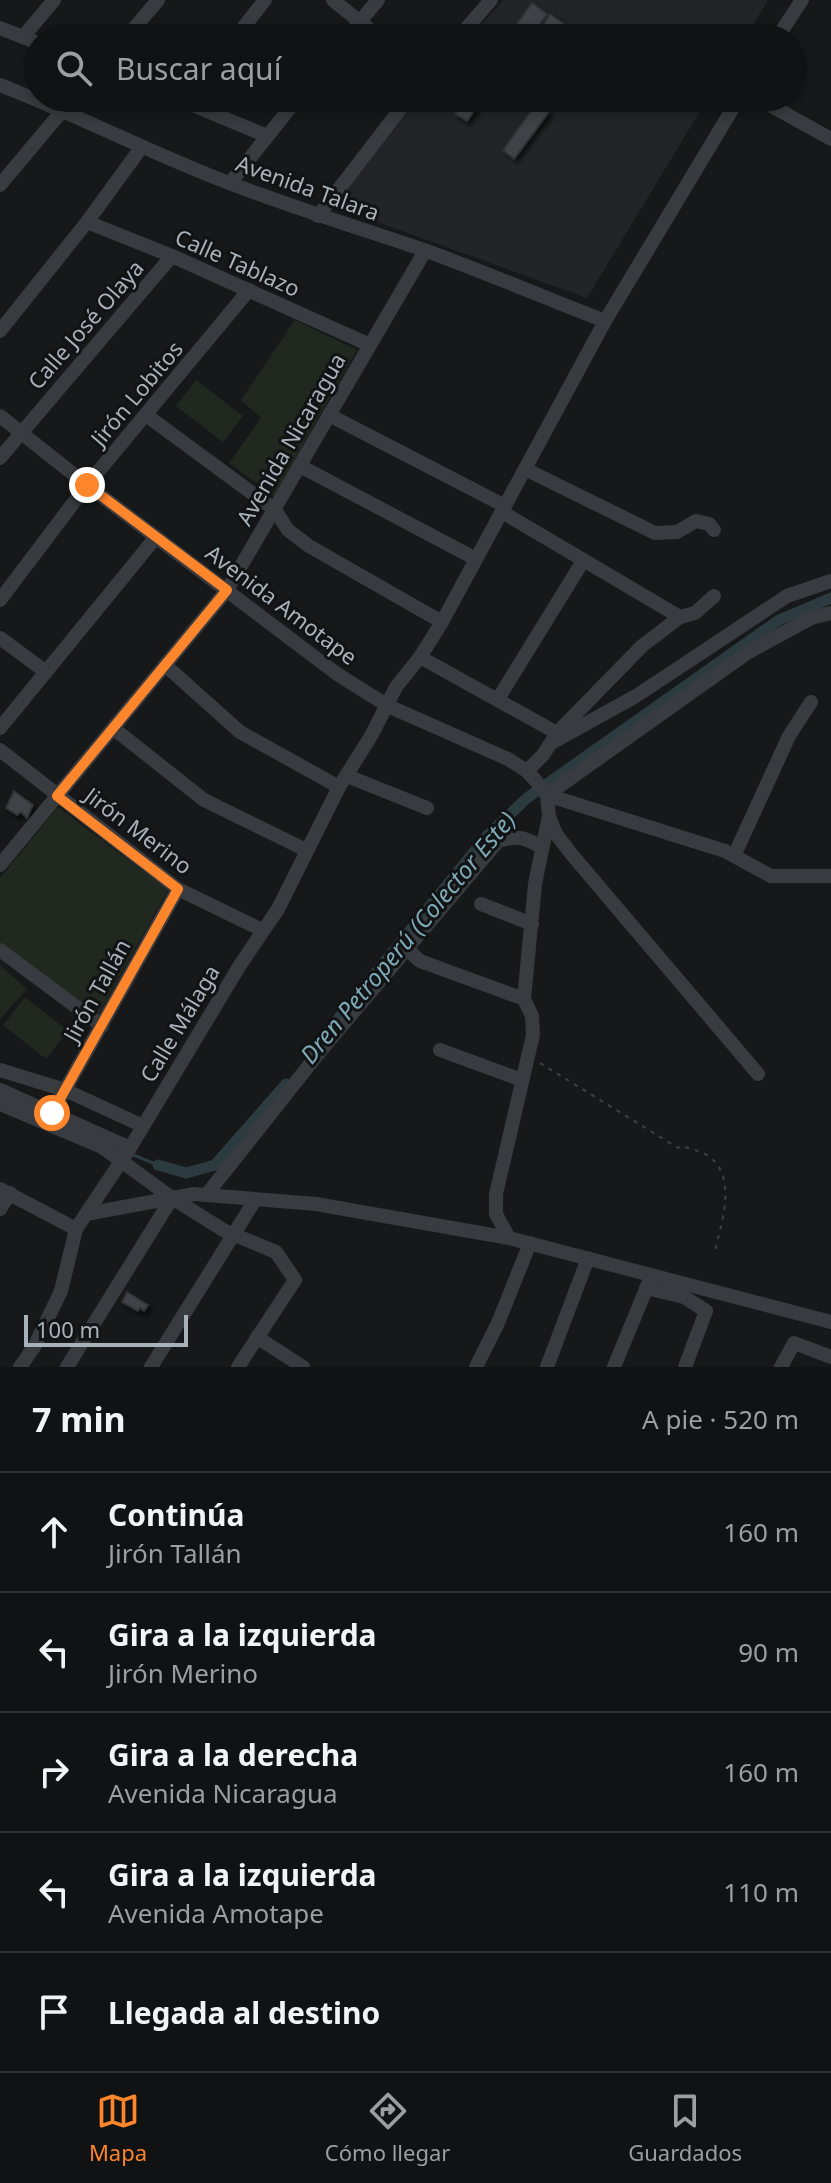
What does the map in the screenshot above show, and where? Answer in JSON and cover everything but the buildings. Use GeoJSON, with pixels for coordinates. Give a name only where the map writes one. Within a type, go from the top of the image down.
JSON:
{"type":"FeatureCollection","features":[{"type":"Feature","properties":{"kind":"street"},"geometry":{"type":"LineString","coordinates":[[34,24],[54,0]]}},
{"type":"Feature","properties":{"kind":"street"},"geometry":{"type":"LineString","coordinates":[[138,24],[158,0]]}},
{"type":"Feature","properties":{"kind":"street"},"geometry":{"type":"LineString","coordinates":[[246,24],[265,0]]}},
{"type":"Feature","properties":{"kind":"street"},"geometry":{"type":"LineString","coordinates":[[333,0],[363,24]]}},
{"type":"Feature","properties":{"kind":"street"},"geometry":{"type":"LineString","coordinates":[[357,24],[378,0]]}},
{"type":"Feature","properties":{"kind":"street"},"geometry":{"type":"LineString","coordinates":[[470,24],[491,0]]}},
{"type":"Feature","properties":{"kind":"street"},"geometry":{"type":"LineString","coordinates":[[786,24],[802,0]]}},
{"type":"Feature","properties":{"kind":"street"},"geometry":{"type":"LineString","coordinates":[[0,28],[23,37]]}},
{"type":"Feature","properties":{"kind":"street","name":"Avenida Talara"},"geometry":{"type":"LineString","coordinates":[[0,85],[24,92]]}},
{"type":"Feature","properties":{"kind":"street"},"geometry":{"type":"LineString","coordinates":[[0,185],[60,112]]}},
{"type":"Feature","properties":{"kind":"street","name":"Avenida Talara"},"geometry":{"type":"LineString","coordinates":[[80,112],[141,148],[318,216],[425,251],[605,321]]}},
{"type":"Feature","properties":{"kind":"street"},"geometry":{"type":"LineString","coordinates":[[213,112],[267,136]]}},
{"type":"Feature","properties":{"kind":"street"},"geometry":{"type":"LineString","coordinates":[[230,183],[287,112]]}},
{"type":"Feature","properties":{"kind":"street"},"geometry":{"type":"LineString","coordinates":[[318,216],[398,112]]}},
{"type":"Feature","properties":{"kind":"street","name":"Calle Málaga"},"geometry":{"type":"LineString","coordinates":[[20,1367],[34,1347],[61,1291],[76,1229],[278,909],[306,850],[396,687],[442,622],[605,321],[731,112]]}},
{"type":"Feature","properties":{"kind":"street"},"geometry":{"type":"LineString","coordinates":[[786,112],[828,132]]}},
{"type":"Feature","properties":{"kind":"street"},"geometry":{"type":"LineString","coordinates":[[0,331],[141,148]]}},
{"type":"Feature","properties":{"kind":"street","name":"Calle Tablazo"},"geometry":{"type":"LineString","coordinates":[[87,222],[172,256],[370,345]]}},
{"type":"Feature","properties":{"kind":"street","name":"Avenida Nicaragua"},"geometry":{"type":"LineString","coordinates":[[0,865],[227,590],[425,251]]}},
{"type":"Feature","properties":{"kind":"street","name":"Calle José Olaya"},"geometry":{"type":"LineString","coordinates":[[0,458],[172,256]]}},
{"type":"Feature","properties":{"kind":"street","name":"Jirón Lobitos"},"geometry":{"type":"LineString","coordinates":[[0,600],[87,485],[249,290]]}},
{"type":"Feature","properties":{"kind":"street"},"geometry":{"type":"LineString","coordinates":[[146,415],[275,510],[288,530],[309,546],[442,622]]}},
{"type":"Feature","properties":{"kind":"street"},"geometry":{"type":"LineString","coordinates":[[329,415],[503,509],[583,561],[680,617]]}},
{"type":"Feature","properties":{"kind":"street","name":"Avenida Amotape"},"geometry":{"type":"LineString","coordinates":[[0,416],[337,674],[388,706],[508,759],[527,771]]}},
{"type":"Feature","properties":{"kind":"street"},"geometry":{"type":"LineString","coordinates":[[300,466],[476,559]]}},
{"type":"Feature","properties":{"kind":"street"},"geometry":{"type":"LineString","coordinates":[[525,469],[655,533],[677,532],[696,521],[709,524],[714,530]]}},
{"type":"Feature","properties":{"kind":"street"},"geometry":{"type":"LineString","coordinates":[[0,728],[156,537]]}},
{"type":"Feature","properties":{"kind":"street"},"geometry":{"type":"LineString","coordinates":[[498,699],[583,561]]}},
{"type":"Feature","properties":{"kind":"street"},"geometry":{"type":"LineString","coordinates":[[554,738],[636,696],[787,596],[831,581]]}},
{"type":"Feature","properties":{"kind":"street"},"geometry":{"type":"LineString","coordinates":[[714,596],[695,613],[680,617],[642,646],[554,738],[527,771],[547,795],[734,856],[771,876],[831,876]]}},
{"type":"Feature","properties":{"kind":"street"},"geometry":{"type":"LineString","coordinates":[[547,795],[747,653],[811,618],[831,613]]}},
{"type":"Feature","properties":{"kind":"street"},"geometry":{"type":"LineString","coordinates":[[0,638],[46,672]]}},
{"type":"Feature","properties":{"kind":"street"},"geometry":{"type":"LineString","coordinates":[[420,657],[498,699],[554,738]]}},
{"type":"Feature","properties":{"kind":"street"},"geometry":{"type":"LineString","coordinates":[[165,665],[240,732],[343,781],[427,808]]}},
{"type":"Feature","properties":{"kind":"street"},"geometry":{"type":"LineString","coordinates":[[734,856],[789,736],[811,702]]}},
{"type":"Feature","properties":{"kind":"street"},"geometry":{"type":"LineString","coordinates":[[113,728],[204,800],[306,850]]}},
{"type":"Feature","properties":{"kind":"street","name":"Jirón Merino"},"geometry":{"type":"LineString","coordinates":[[0,750],[178,889],[262,930]]}},
{"type":"Feature","properties":{"kind":"street"},"geometry":{"type":"LineString","coordinates":[[547,795],[549,816],[556,834],[758,1074]]}},
{"type":"Feature","properties":{"kind":"street"},"geometry":{"type":"LineString","coordinates":[[484,1232],[496,1194],[533,1035],[532,1016],[524,999],[541,849],[549,816]]}},
{"type":"Feature","properties":{"kind":"street"},"geometry":{"type":"LineString","coordinates":[[207,1194],[318,1054],[498,841],[514,836],[527,839],[541,849],[555,848],[573,856]]}},
{"type":"Feature","properties":{"kind":"street","name":"Jirón Tallán"},"geometry":{"type":"LineString","coordinates":[[52,1113],[178,889]]}},
{"type":"Feature","properties":{"kind":"street"},"geometry":{"type":"LineString","coordinates":[[481,904],[532,924]]}},
{"type":"Feature","properties":{"kind":"street"},"geometry":{"type":"LineString","coordinates":[[407,949],[420,961],[524,999]]}},
{"type":"Feature","properties":{"kind":"street"},"geometry":{"type":"LineString","coordinates":[[0,950],[102,1026]]}},
{"type":"Feature","properties":{"kind":"street"},"geometry":{"type":"LineString","coordinates":[[440,1050],[522,1080]]}},
{"type":"Feature","properties":{"kind":"street"},"geometry":{"type":"LineString","coordinates":[[0,1070],[65,1090],[143,1126]]}},
{"type":"Feature","properties":{"kind":"street"},"geometry":{"type":"LineString","coordinates":[[0,1090],[52,1113],[126,1154],[172,1198],[235,1234],[276,1252],[295,1280],[238,1367]]}},
{"type":"Feature","properties":{"kind":"street"},"geometry":{"type":"LineString","coordinates":[[0,1104],[126,1154]]}},
{"type":"Feature","properties":{"kind":"street"},"geometry":{"type":"LineString","coordinates":[[0,1209],[5,1191],[76,1229]]}},
{"type":"Feature","properties":{"kind":"street"},"geometry":{"type":"LineString","coordinates":[[86,1214],[207,1194],[316,1204],[484,1232],[530,1243],[588,1258],[649,1281],[706,1311],[685,1367]]}},
{"type":"Feature","properties":{"kind":"street"},"geometry":{"type":"LineString","coordinates":[[496,1194],[496,1214],[509,1238]]}},
{"type":"Feature","properties":{"kind":"street"},"geometry":{"type":"LineString","coordinates":[[67,1367],[172,1198]]}},
{"type":"Feature","properties":{"kind":"street"},"geometry":{"type":"LineString","coordinates":[[151,1367],[255,1200]]}},
{"type":"Feature","properties":{"kind":"street"},"geometry":{"type":"LineString","coordinates":[[476,1367],[498,1323],[530,1243]]}},
{"type":"Feature","properties":{"kind":"street"},"geometry":{"type":"LineString","coordinates":[[547,1367],[588,1258]]}},
{"type":"Feature","properties":{"kind":"street"},"geometry":{"type":"LineString","coordinates":[[649,1281],[831,1322]]}},
{"type":"Feature","properties":{"kind":"street"},"geometry":{"type":"LineString","coordinates":[[614,1367],[649,1281]]}},
{"type":"Feature","properties":{"kind":"street"},"geometry":{"type":"LineString","coordinates":[[257,1337],[303,1367]]}},
{"type":"Feature","properties":{"kind":"street"},"geometry":{"type":"LineString","coordinates":[[781,1367],[794,1343],[831,1357]]}},
{"type":"Feature","properties":{"kind":"path"},"geometry":{"type":"LineString","coordinates":[[527,1058],[545,1065],[678,1148],[705,1154],[712,1159],[725,1192],[715,1251]]}},
{"type":"Feature","properties":{"kind":"shaded area"},"geometry":{"type":"Polygon","coordinates":[[[503,0],[768,0],[753,24],[482,24],[503,0]]]}},
{"type":"Feature","properties":{"kind":"shaded area"},"geometry":{"type":"Polygon","coordinates":[[[408,112],[700,112],[587,298],[333,206],[408,112]]]}},
{"type":"Feature","properties":{"kind":"shaded area"},"geometry":{"type":"Polygon","coordinates":[[[295,320],[357,350],[274,496],[229,463],[261,418],[241,400],[295,320]]]}},
{"type":"Feature","properties":{"kind":"shaded area"},"geometry":{"type":"Polygon","coordinates":[[[196,380],[243,416],[223,442],[176,406],[196,380]]]}},
{"type":"Feature","properties":{"kind":"shaded area"},"geometry":{"type":"Polygon","coordinates":[[[58,807],[168,890],[98,1015],[0,942],[0,878],[58,807]]]}},
{"type":"Feature","properties":{"kind":"shaded area"},"geometry":{"type":"Polygon","coordinates":[[[0,965],[27,989],[0,1019],[0,965]]]}},
{"type":"Feature","properties":{"kind":"shaded area"},"geometry":{"type":"Polygon","coordinates":[[[25,997],[68,1031],[46,1059],[3,1025],[25,997]]]}},
{"type":"Feature","properties":{"kind":"waterway","name":"Dren Petroperú (Colector Este)"},"geometry":{"type":"LineString","coordinates":[[312,1051],[487,836],[527,798],[779,620],[831,598]]}},
{"type":"Feature","properties":{"kind":"waterway","name":"Dren Petroperú (Colector Este)"},"geometry":{"type":"LineString","coordinates":[[158,1165],[186,1173],[215,1165],[286,1084]]}},
{"type":"Feature","properties":{"kind":"waterway"},"geometry":{"type":"LineString","coordinates":[[131,1154],[158,1165]]}},
{"type":"Feature","properties":{"kind":"route"},"geometry":{"type":"LineString","coordinates":[[52,1113],[178,889],[57,796],[227,590],[87,485]]}}]}
